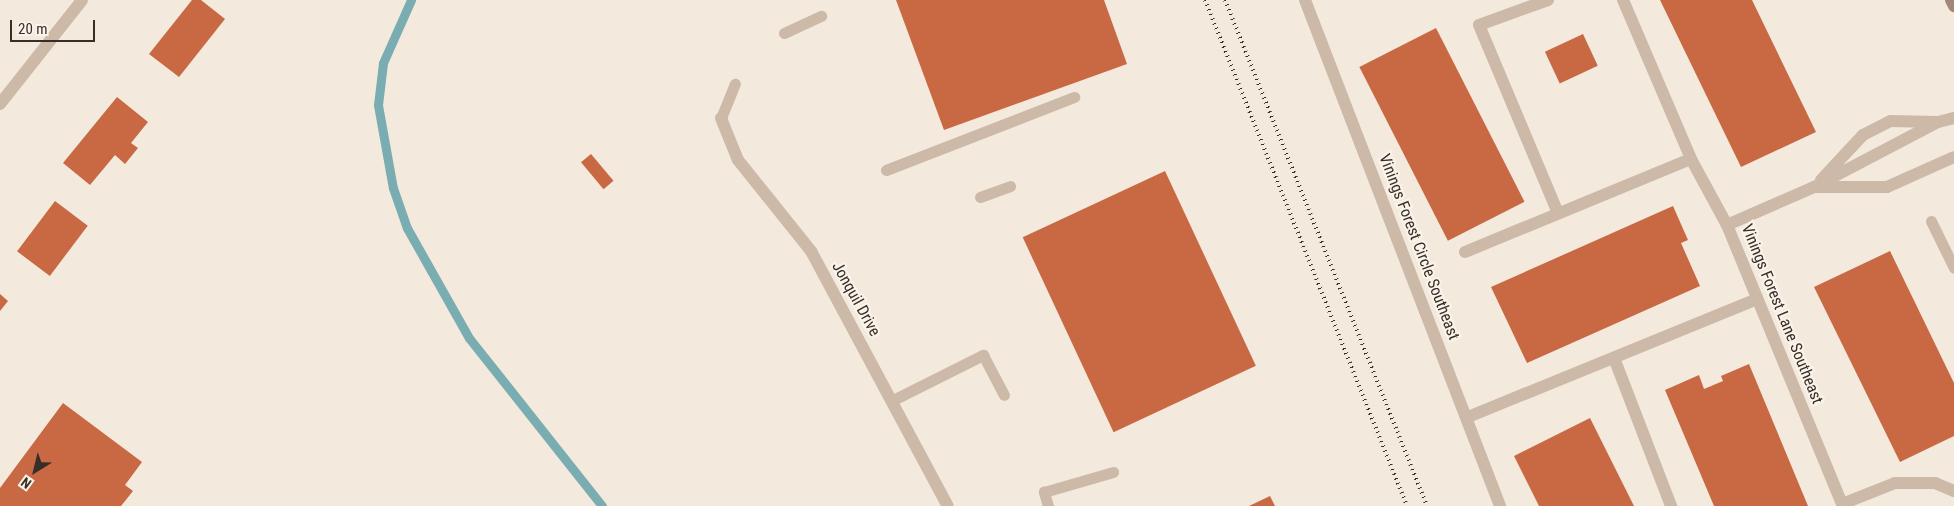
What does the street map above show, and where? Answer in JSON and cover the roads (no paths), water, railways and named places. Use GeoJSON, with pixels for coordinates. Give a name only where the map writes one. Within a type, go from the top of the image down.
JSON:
{"type":"FeatureCollection","features":[{"type":"Feature","properties":{"kind":"main road"},"geometry":{"type":"LineString","coordinates":[[1951,0],[1954,6]]}},
{"type":"Feature","properties":{"kind":"street"},"geometry":{"type":"LineString","coordinates":[[0,104],[82,0]]}},
{"type":"Feature","properties":{"kind":"street","name":"Vinings Forest Circle Southeast"},"geometry":{"type":"LineString","coordinates":[[1305,0],[1468,417],[1500,506]]}},
{"type":"Feature","properties":{"kind":"street"},"geometry":{"type":"LineString","coordinates":[[1548,0],[1479,25],[1558,214]]}},
{"type":"Feature","properties":{"kind":"street"},"geometry":{"type":"LineString","coordinates":[[1623,0],[1691,159],[1727,225]]}},
{"type":"Feature","properties":{"kind":"street","name":"Jonquil Drive"},"geometry":{"type":"LineString","coordinates":[[721,118],[738,160],[811,250],[893,400],[948,506]]}},
{"type":"Feature","properties":{"kind":"street","name":"Vinings Forest Lane Southeast"},"geometry":{"type":"LineString","coordinates":[[1954,118],[1938,122],[1814,188],[1727,225],[1842,505],[1895,483],[1935,483],[1954,491]]}},
{"type":"Feature","properties":{"kind":"street","name":"Vinings Forest Lane Southeast"},"geometry":{"type":"LineString","coordinates":[[1814,188],[1863,135],[1891,122],[1938,122]]}},
{"type":"Feature","properties":{"kind":"street","name":"Vinings Forest Lane Southeast"},"geometry":{"type":"LineString","coordinates":[[1814,188],[1887,187],[1954,157]]}},
{"type":"Feature","properties":{"kind":"street"},"geometry":{"type":"LineString","coordinates":[[1465,252],[1691,159]]}},
{"type":"Feature","properties":{"kind":"street"},"geometry":{"type":"LineString","coordinates":[[1468,417],[1757,299]]}},
{"type":"Feature","properties":{"kind":"street"},"geometry":{"type":"LineString","coordinates":[[1614,358],[1671,506]]}},
{"type":"Feature","properties":{"kind":"lane"},"geometry":{"type":"LineString","coordinates":[[784,33],[821,16]]}},
{"type":"Feature","properties":{"kind":"lane"},"geometry":{"type":"LineString","coordinates":[[721,118],[735,84]]}},
{"type":"Feature","properties":{"kind":"lane"},"geometry":{"type":"LineString","coordinates":[[886,170],[1074,98]]}},
{"type":"Feature","properties":{"kind":"lane"},"geometry":{"type":"LineString","coordinates":[[980,197],[1010,186]]}},
{"type":"Feature","properties":{"kind":"lane"},"geometry":{"type":"LineString","coordinates":[[1931,222],[1954,268]]}},
{"type":"Feature","properties":{"kind":"lane"},"geometry":{"type":"LineString","coordinates":[[893,400],[984,355],[1004,395]]}},
{"type":"Feature","properties":{"kind":"lane"},"geometry":{"type":"LineString","coordinates":[[1048,506],[1044,492],[1113,472]]}},
{"type":"Feature","properties":{"kind":"waterway"},"geometry":{"type":"LineString","coordinates":[[411,0],[383,63],[378,105],[393,188],[407,228],[469,338],[602,506]]}},
{"type":"Feature","properties":{"kind":"railway"},"geometry":{"type":"LineString","coordinates":[[1205,0],[1407,506]]}},
{"type":"Feature","properties":{"kind":"railway"},"geometry":{"type":"LineString","coordinates":[[1225,0],[1427,506]]}}]}
